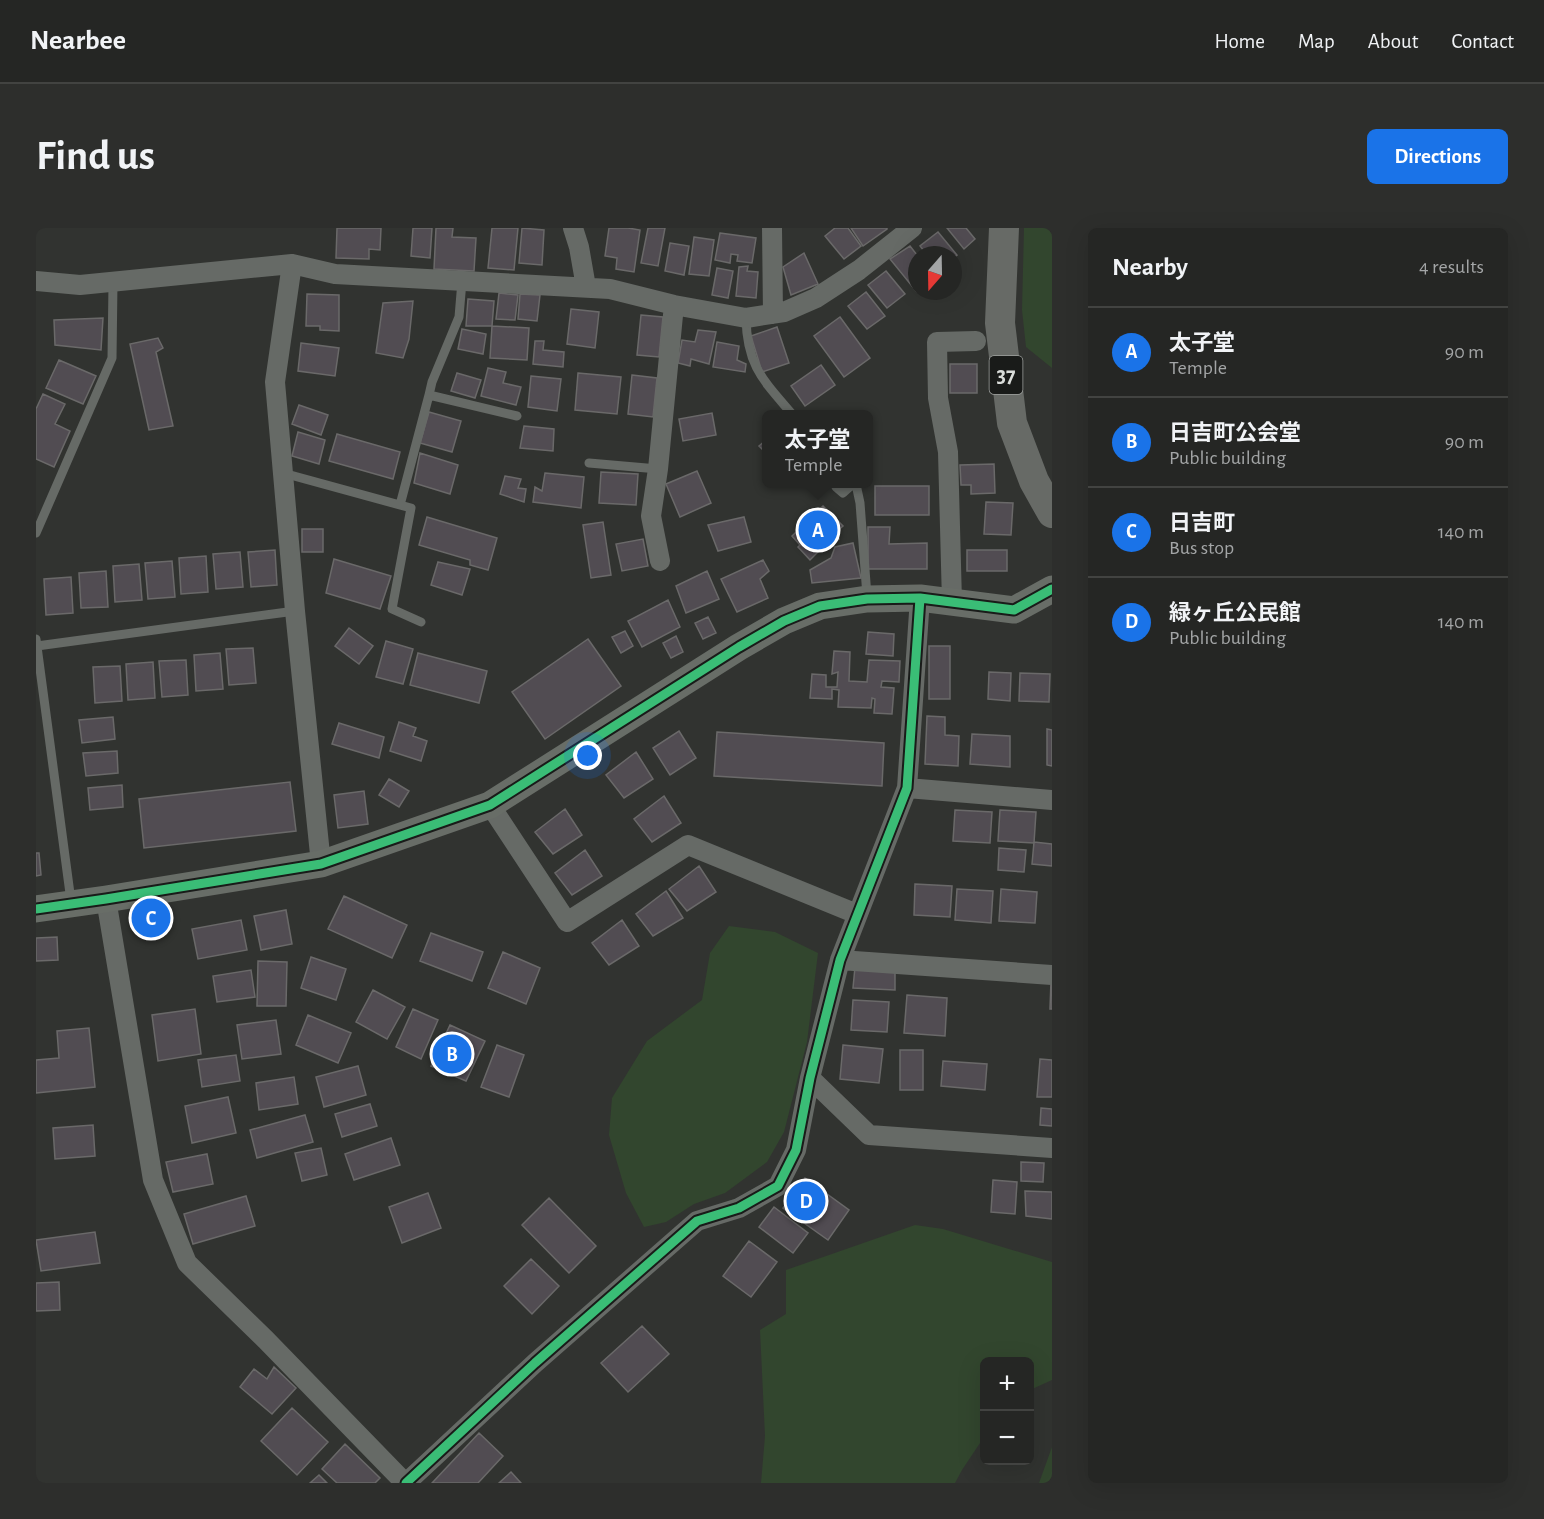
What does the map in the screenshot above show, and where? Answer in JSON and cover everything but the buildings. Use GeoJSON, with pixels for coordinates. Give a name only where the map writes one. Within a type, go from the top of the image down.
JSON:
{"type":"FeatureCollection","features":[{"type":"Feature","properties":{"kind":"main road","name":"37"},"geometry":{"type":"LineString","coordinates":[[1004,228],[1000,323],[1012,423],[1043,478],[1052,513]]}},
{"type":"Feature","properties":{"kind":"street"},"geometry":{"type":"LineString","coordinates":[[573,228],[586,287]]}},
{"type":"Feature","properties":{"kind":"street"},"geometry":{"type":"LineString","coordinates":[[772,228],[773,314]]}},
{"type":"Feature","properties":{"kind":"street"},"geometry":{"type":"LineString","coordinates":[[36,281],[80,285],[114,283],[292,264],[335,274],[610,289],[674,305],[746,318],[784,312],[816,298],[859,270],[912,228]]}},
{"type":"Feature","properties":{"kind":"street"},"geometry":{"type":"LineString","coordinates":[[292,264],[275,382],[295,611],[321,864]]}},
{"type":"Feature","properties":{"kind":"street"},"geometry":{"type":"LineString","coordinates":[[660,561],[651,516],[658,469],[674,305]]}},
{"type":"Feature","properties":{"kind":"street"},"geometry":{"type":"LineString","coordinates":[[952,602],[948,452],[938,398],[937,342],[976,341]]}},
{"type":"Feature","properties":{"kind":"street"},"geometry":{"type":"LineString","coordinates":[[36,909],[321,864],[490,805],[739,647],[784,621],[820,606],[867,598],[920,598],[1014,610],[1052,589]]}},
{"type":"Feature","properties":{"kind":"street"},"geometry":{"type":"LineString","coordinates":[[106,899],[153,1180],[187,1263],[406,1483],[535,1363],[697,1221],[739,1208],[778,1186],[796,1150],[810,1078],[840,960],[907,788],[920,598]]}},
{"type":"Feature","properties":{"kind":"street"},"geometry":{"type":"LineString","coordinates":[[907,788],[1052,800]]}},
{"type":"Feature","properties":{"kind":"street"},"geometry":{"type":"LineString","coordinates":[[490,805],[567,922],[688,845],[857,914]]}},
{"type":"Feature","properties":{"kind":"street"},"geometry":{"type":"LineString","coordinates":[[840,960],[1052,975]]}},
{"type":"Feature","properties":{"kind":"street"},"geometry":{"type":"LineString","coordinates":[[810,1078],[868,1135],[1052,1148]]}},
{"type":"Feature","properties":{"kind":"lane"},"geometry":{"type":"LineString","coordinates":[[400,506],[432,382],[459,317],[462,281]]}},
{"type":"Feature","properties":{"kind":"lane"},"geometry":{"type":"LineString","coordinates":[[36,533],[112,358],[114,283]]}},
{"type":"Feature","properties":{"kind":"lane"},"geometry":{"type":"LineString","coordinates":[[746,318],[748,346],[754,364],[759,374],[789,410]]}},
{"type":"Feature","properties":{"kind":"lane"},"geometry":{"type":"LineString","coordinates":[[429,395],[517,416]]}},
{"type":"Feature","properties":{"kind":"lane"},"geometry":{"type":"LineString","coordinates":[[590,463],[658,469]]}},
{"type":"Feature","properties":{"kind":"lane"},"geometry":{"type":"LineString","coordinates":[[283,473],[411,508],[392,609],[421,622]]}},
{"type":"Feature","properties":{"kind":"lane"},"geometry":{"type":"LineString","coordinates":[[837,488],[843,493],[849,488]]}},
{"type":"Feature","properties":{"kind":"lane"},"geometry":{"type":"LineString","coordinates":[[856,488],[860,503],[867,598]]}},
{"type":"Feature","properties":{"kind":"lane"},"geometry":{"type":"LineString","coordinates":[[71,904],[37,643],[295,611]]}},
{"type":"Feature","properties":{"kind":"green space"},"geometry":{"type":"Polygon","coordinates":[[[1024,228],[1052,228],[1052,368],[1026,347],[1022,310],[1024,228]]]}},
{"type":"Feature","properties":{"kind":"green space"},"geometry":{"type":"Polygon","coordinates":[[[729,926],[775,932],[818,953],[807,1042],[784,1132],[767,1162],[725,1193],[694,1204],[666,1222],[644,1227],[626,1193],[609,1135],[612,1098],[647,1041],[702,1000],[710,953],[729,926]]]}},
{"type":"Feature","properties":{"kind":"green space"},"geometry":{"type":"Polygon","coordinates":[[[915,1225],[943,1229],[1052,1262],[1052,1380],[1034,1388],[1034,1357],[980,1357],[980,1443],[955,1483],[761,1483],[765,1436],[760,1330],[786,1314],[786,1270],[915,1225]]]}},
{"type":"Feature","properties":{"kind":"green space"},"geometry":{"type":"Polygon","coordinates":[[[1052,1447],[1052,1483],[1039,1483],[1052,1447]]]}},
{"type":"Feature","properties":{"kind":"cycle path"},"geometry":{"type":"LineString","coordinates":[[36,909],[321,864],[490,805],[739,647],[784,621],[820,606],[867,599],[920,598],[1014,610],[1052,589]]}},
{"type":"Feature","properties":{"kind":"cycle path"},"geometry":{"type":"LineString","coordinates":[[406,1483],[535,1363],[697,1221],[739,1208],[778,1186],[796,1150],[810,1078],[840,960],[907,788],[920,598]]}},
{"type":"Feature","properties":{"kind":"place","name":"太子堂"},"geometry":{"type":"Point","coordinates":[818,530]}},
{"type":"Feature","properties":{"kind":"place","name":"日吉町"},"geometry":{"type":"Point","coordinates":[151,918]}},
{"type":"Feature","properties":{"kind":"place","name":"日吉町公会堂"},"geometry":{"type":"Point","coordinates":[452,1054]}},
{"type":"Feature","properties":{"kind":"place","name":"緑ヶ丘公民館"},"geometry":{"type":"Point","coordinates":[806,1201]}}]}
